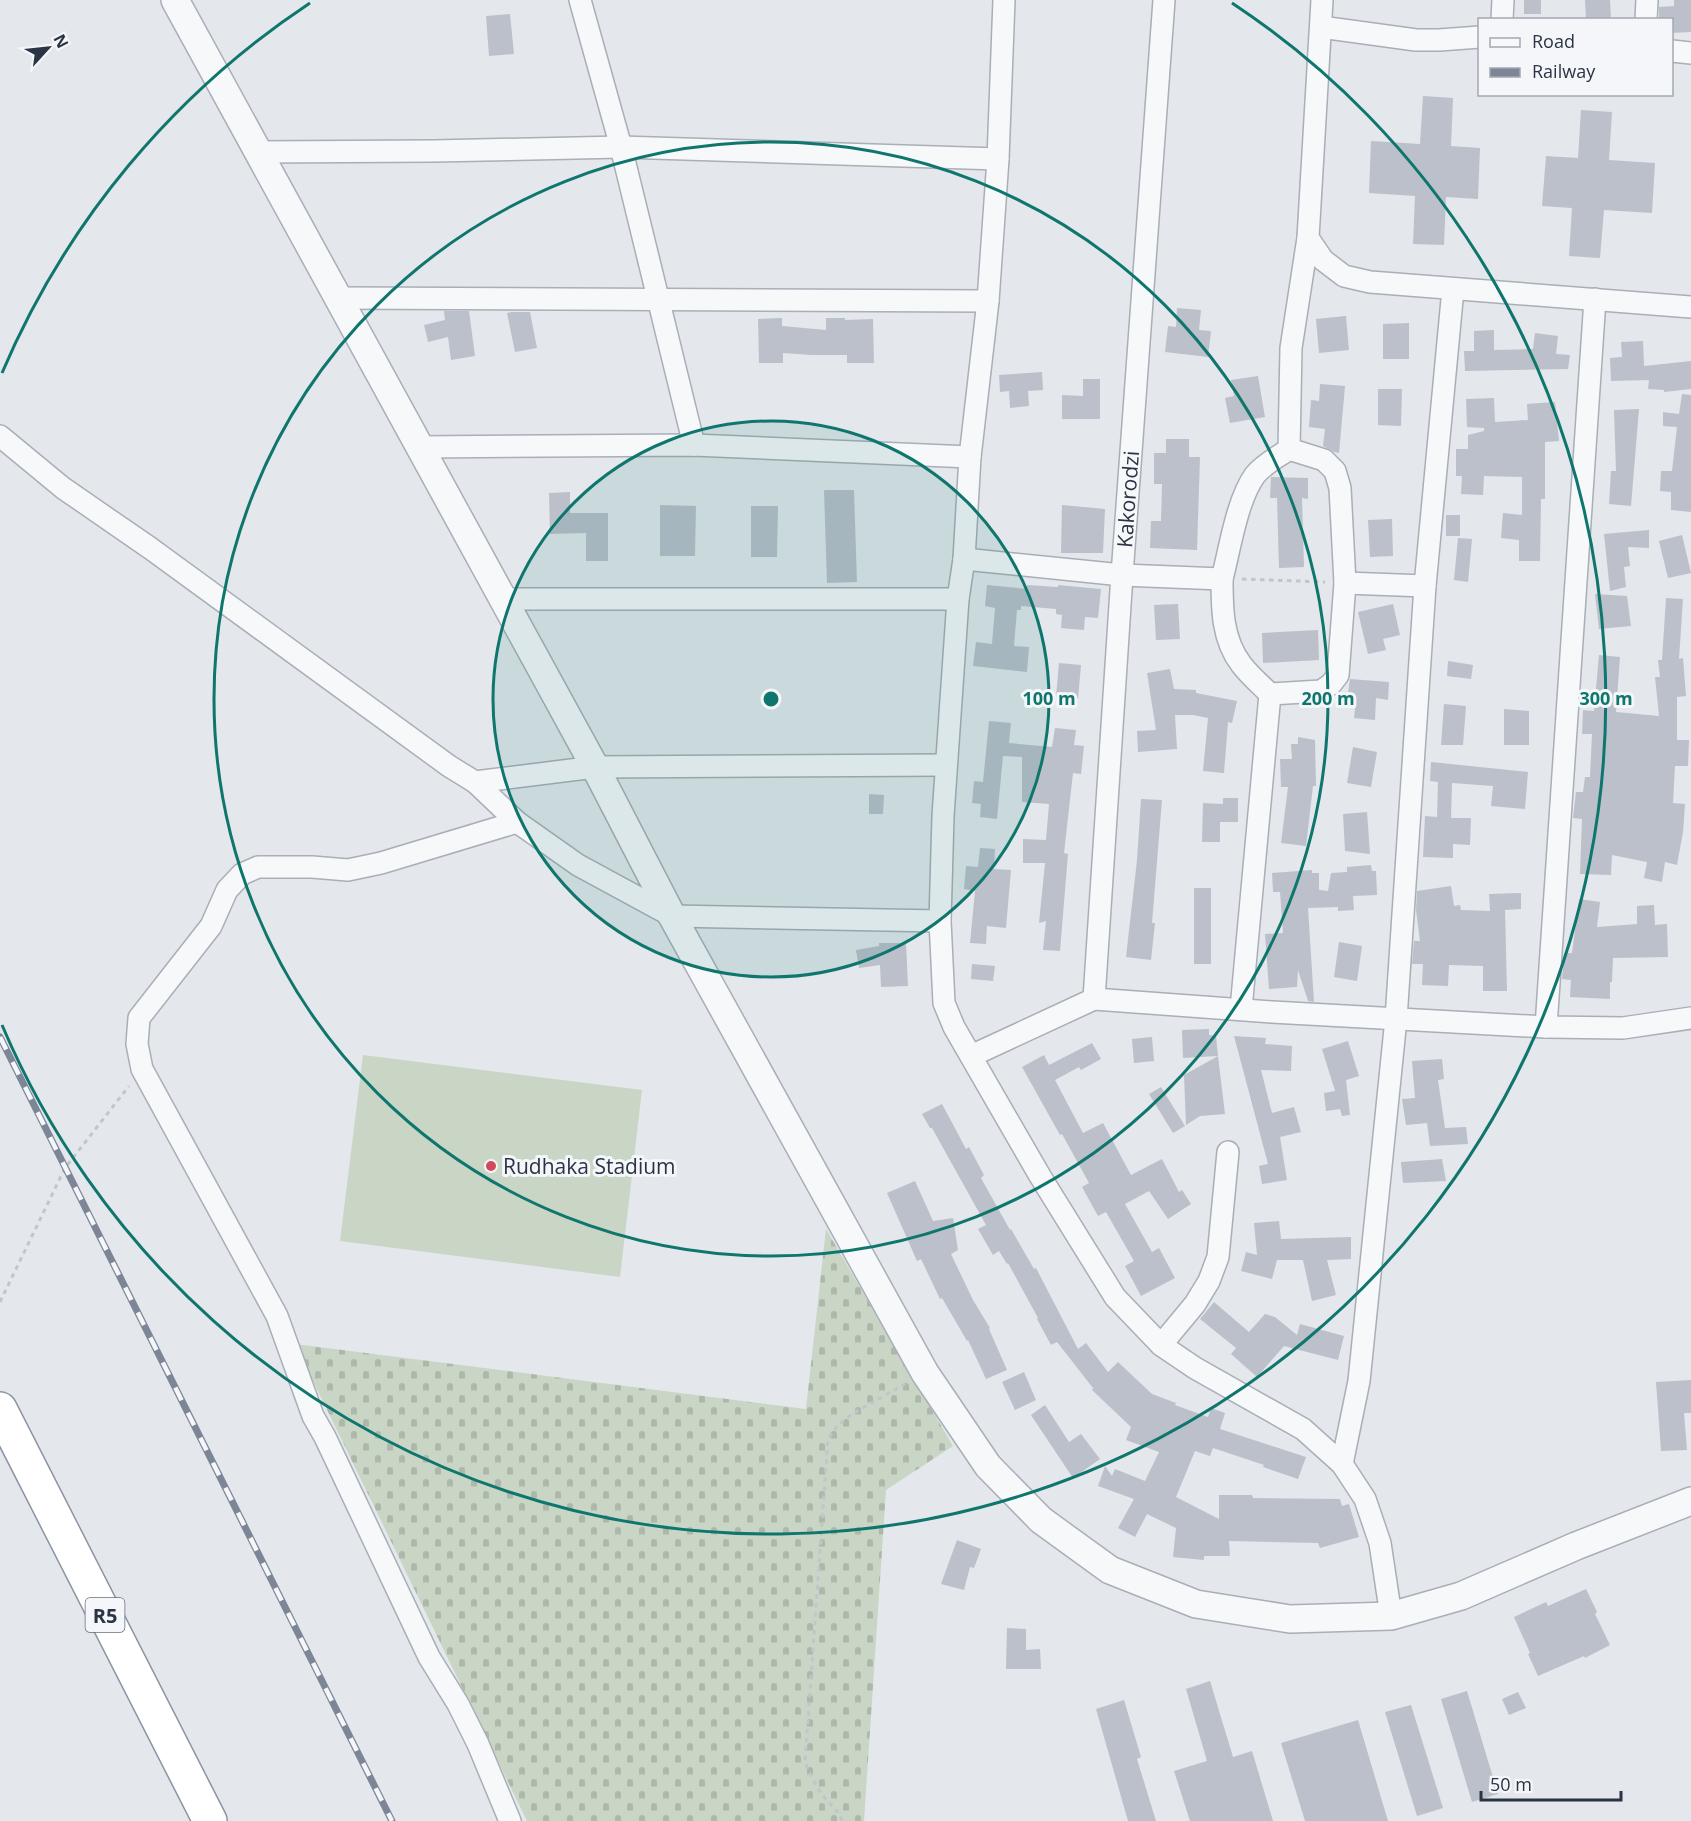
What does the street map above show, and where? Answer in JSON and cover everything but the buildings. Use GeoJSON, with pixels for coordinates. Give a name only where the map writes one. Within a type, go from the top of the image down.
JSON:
{"type":"FeatureCollection","features":[{"type":"Feature","properties":{"kind":"highway","name":"R5"},"geometry":{"type":"LineString","coordinates":[[0,1409],[210,1821]]}},
{"type":"Feature","properties":{"kind":"street"},"geometry":{"type":"LineString","coordinates":[[175,0],[340,298],[672,916],[925,1373],[988,1466],[1041,1520],[1110,1570],[1196,1604],[1290,1619],[1391,1616],[1461,1596],[1576,1546],[1691,1501]]}},
{"type":"Feature","properties":{"kind":"street"},"geometry":{"type":"LineString","coordinates":[[580,0],[621,147],[694,446]]}},
{"type":"Feature","properties":{"kind":"street"},"geometry":{"type":"LineString","coordinates":[[1004,0],[998,159],[988,301],[970,457],[964,559],[958,599],[946,765],[940,921],[944,1003],[954,1027],[1040,1176],[1115,1297],[1161,1345],[1196,1368],[1303,1429],[1342,1464],[1365,1499],[1380,1543],[1391,1616]]}},
{"type":"Feature","properties":{"kind":"street","name":"Kakorodzi"},"geometry":{"type":"LineString","coordinates":[[1094,999],[1164,0]]}},
{"type":"Feature","properties":{"kind":"street"},"geometry":{"type":"LineString","coordinates":[[1289,449],[1291,348],[1308,238],[1322,0]]}},
{"type":"Feature","properties":{"kind":"street"},"geometry":{"type":"LineString","coordinates":[[1502,18],[1503,0]]}},
{"type":"Feature","properties":{"kind":"street"},"geometry":{"type":"LineString","coordinates":[[1646,18],[1647,0]]}},
{"type":"Feature","properties":{"kind":"street"},"geometry":{"type":"LineString","coordinates":[[1321,27],[1416,40],[1478,37]]}},
{"type":"Feature","properties":{"kind":"street"},"geometry":{"type":"LineString","coordinates":[[1673,51],[1691,53]]}},
{"type":"Feature","properties":{"kind":"street"},"geometry":{"type":"LineString","coordinates":[[259,152],[621,147],[998,159]]}},
{"type":"Feature","properties":{"kind":"street"},"geometry":{"type":"LineString","coordinates":[[1308,238],[1323,260],[1344,276],[1371,282],[1691,307]]}},
{"type":"Feature","properties":{"kind":"street"},"geometry":{"type":"LineString","coordinates":[[1342,1464],[1359,1381],[1396,1019],[1425,586],[1453,289]]}},
{"type":"Feature","properties":{"kind":"street"},"geometry":{"type":"LineString","coordinates":[[340,298],[988,301]]}},
{"type":"Feature","properties":{"kind":"street"},"geometry":{"type":"LineString","coordinates":[[1546,1027],[1595,300]]}},
{"type":"Feature","properties":{"kind":"street"},"geometry":{"type":"LineString","coordinates":[[0,436],[63,488],[178,568],[449,766],[475,782],[517,822],[578,865],[672,916],[940,921]]}},
{"type":"Feature","properties":{"kind":"street"},"geometry":{"type":"LineString","coordinates":[[420,447],[694,446],[970,457]]}},
{"type":"Feature","properties":{"kind":"street"},"geometry":{"type":"LineString","coordinates":[[1289,449],[1324,460],[1335,471],[1340,488],[1345,583],[1338,675],[1321,691],[1270,694],[1240,663],[1229,641],[1223,618],[1222,579],[1247,489],[1256,474],[1289,449]]}},
{"type":"Feature","properties":{"kind":"street"},"geometry":{"type":"LineString","coordinates":[[964,559],[1122,575],[1222,579]]}},
{"type":"Feature","properties":{"kind":"street"},"geometry":{"type":"LineString","coordinates":[[1345,583],[1425,586]]}},
{"type":"Feature","properties":{"kind":"street"},"geometry":{"type":"LineString","coordinates":[[502,598],[958,599]]}},
{"type":"Feature","properties":{"kind":"street"},"geometry":{"type":"LineString","coordinates":[[1241,1009],[1270,694]]}},
{"type":"Feature","properties":{"kind":"street"},"geometry":{"type":"LineString","coordinates":[[475,782],[594,768],[946,765]]}},
{"type":"Feature","properties":{"kind":"street"},"geometry":{"type":"LineString","coordinates":[[510,1821],[463,1714],[429,1657],[314,1416],[277,1317],[142,1069],[137,1044],[139,1018],[211,926],[227,890],[242,874],[258,867],[348,870],[370,866],[517,822]]}},
{"type":"Feature","properties":{"kind":"street"},"geometry":{"type":"LineString","coordinates":[[972,1056],[1094,999],[1546,1027],[1623,1028],[1691,1018]]}},
{"type":"Feature","properties":{"kind":"street"},"geometry":{"type":"LineString","coordinates":[[1161,1345],[1195,1304],[1209,1281],[1218,1257],[1227,1152]]}},
{"type":"Feature","properties":{"kind":"path"},"geometry":{"type":"LineString","coordinates":[[1222,579],[1345,583]]}},
{"type":"Feature","properties":{"kind":"path"},"geometry":{"type":"LineString","coordinates":[[0,1302],[65,1168],[142,1069]]}},
{"type":"Feature","properties":{"kind":"path"},"geometry":{"type":"LineString","coordinates":[[842,1821],[811,1776],[805,1762],[828,1439],[838,1425],[852,1414],[925,1373]]}},
{"type":"Feature","properties":{"kind":"green space","name":"Rudhaka Stadium"},"geometry":{"type":"Polygon","coordinates":[[[363,1055],[642,1090],[620,1277],[340,1241],[363,1055]]]}},
{"type":"Feature","properties":{"kind":"green space"},"geometry":{"type":"Polygon","coordinates":[[[826,1229],[953,1446],[886,1490],[864,1821],[527,1821],[295,1344],[806,1409],[826,1229]]]}},
{"type":"Feature","properties":{"kind":"railway"},"geometry":{"type":"LineString","coordinates":[[0,1037],[392,1821]]}},
{"type":"Feature","properties":{"kind":"place","name":"Rudhaka Stadium"},"geometry":{"type":"Point","coordinates":[491,1166]}}]}
